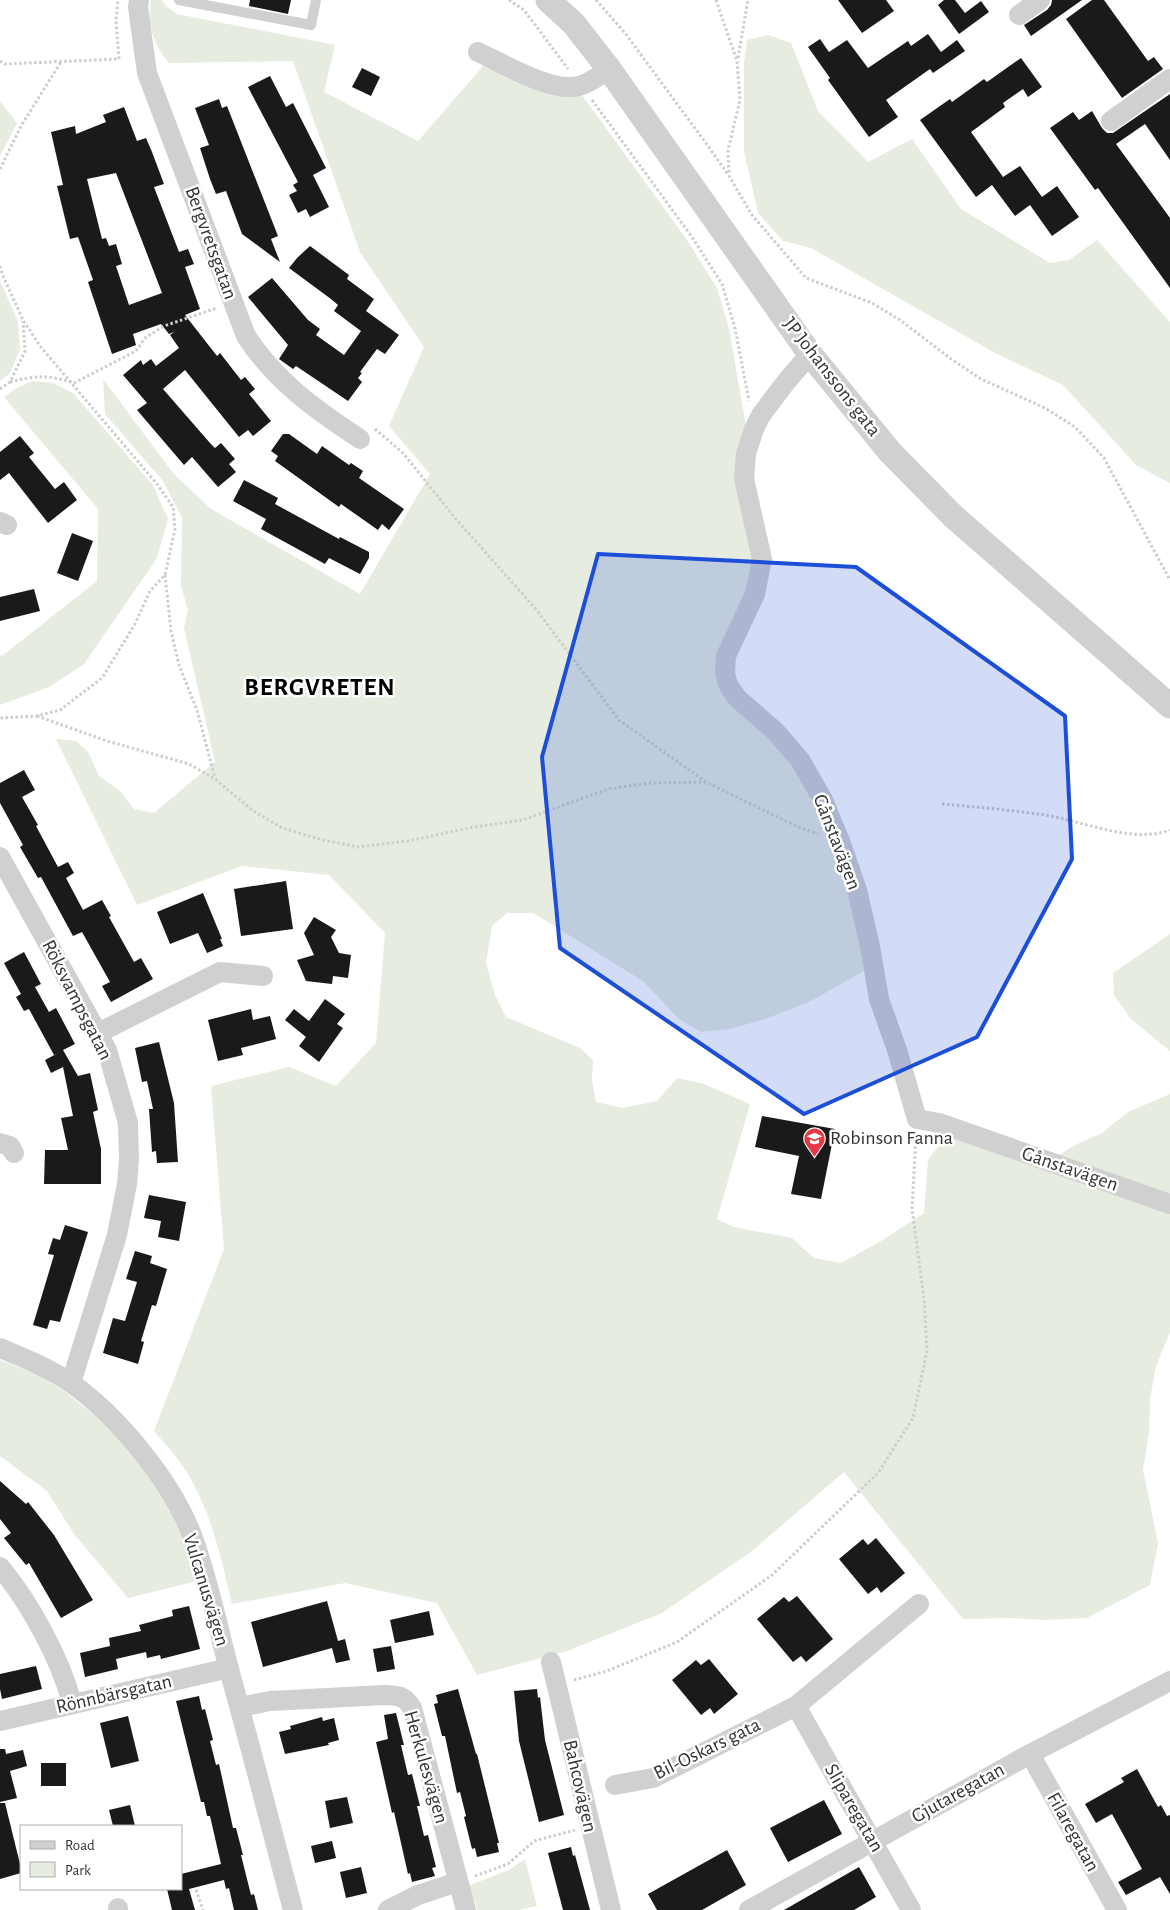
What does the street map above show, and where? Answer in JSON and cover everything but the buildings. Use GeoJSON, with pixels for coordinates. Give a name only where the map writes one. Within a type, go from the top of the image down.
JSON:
{"type":"FeatureCollection","features":[{"type":"Feature","properties":{"kind":"street","name":"Bergvretsgatan"},"geometry":{"type":"LineString","coordinates":[[139,0],[138,7],[147,73],[246,336],[258,356],[273,372],[321,414],[365,432]]}},
{"type":"Feature","properties":{"kind":"street","name":"JP Johanssons gata"},"geometry":{"type":"LineString","coordinates":[[548,0],[574,24],[609,69],[810,354],[890,452],[953,516],[1170,706]]}},
{"type":"Feature","properties":{"kind":"street"},"geometry":{"type":"LineString","coordinates":[[1019,15],[1040,0]]}},
{"type":"Feature","properties":{"kind":"street"},"geometry":{"type":"LineString","coordinates":[[478,52],[541,82],[559,87],[582,86],[609,69]]}},
{"type":"Feature","properties":{"kind":"street"},"geometry":{"type":"LineString","coordinates":[[1111,121],[1170,79]]}},
{"type":"Feature","properties":{"kind":"street","name":"Gånstavägen"},"geometry":{"type":"LineString","coordinates":[[810,354],[761,415],[754,429],[746,454],[744,479],[762,559],[755,594],[726,656],[725,673],[728,685],[737,698],[775,730],[800,760],[823,800],[857,890],[870,946],[879,999],[897,1050],[917,1119],[939,1123],[1170,1204]]}},
{"type":"Feature","properties":{"kind":"street","name":"Röksvampsgatan"},"geometry":{"type":"LineString","coordinates":[[0,857],[107,1050],[128,1123],[129,1159],[127,1184],[117,1236],[71,1383]]}},
{"type":"Feature","properties":{"kind":"street"},"geometry":{"type":"LineString","coordinates":[[98,1033],[220,972],[263,976]]}},
{"type":"Feature","properties":{"kind":"street","name":"Vulcanusvägen"},"geometry":{"type":"LineString","coordinates":[[0,1348],[44,1367],[71,1383],[102,1409],[128,1435],[178,1504],[193,1537],[201,1562],[293,1910]]}},
{"type":"Feature","properties":{"kind":"street"},"geometry":{"type":"LineString","coordinates":[[0,1567],[25,1602],[55,1656],[66,1679],[72,1703]]}},
{"type":"Feature","properties":{"kind":"street","name":"Bil-Oskars gata"},"geometry":{"type":"LineString","coordinates":[[615,1785],[653,1778],[796,1706],[919,1604]]}},
{"type":"Feature","properties":{"kind":"street","name":"Bahcovägen"},"geometry":{"type":"LineString","coordinates":[[551,1662],[610,1910]]}},
{"type":"Feature","properties":{"kind":"street","name":"Rönnbärsgatan"},"geometry":{"type":"LineString","coordinates":[[0,1721],[229,1668]]}},
{"type":"Feature","properties":{"kind":"street","name":"Gjutaregatan"},"geometry":{"type":"LineString","coordinates":[[749,1910],[1030,1754],[1170,1681]]}},
{"type":"Feature","properties":{"kind":"street","name":"Herkulesvägen"},"geometry":{"type":"LineString","coordinates":[[240,1707],[270,1701],[385,1695],[406,1699],[412,1708],[466,1910]]}},
{"type":"Feature","properties":{"kind":"street","name":"Sliparegatan"},"geometry":{"type":"LineString","coordinates":[[796,1706],[911,1910]]}},
{"type":"Feature","properties":{"kind":"street","name":"Filaregatan"},"geometry":{"type":"LineString","coordinates":[[1030,1754],[1117,1910]]}},
{"type":"Feature","properties":{"kind":"street"},"geometry":{"type":"LineString","coordinates":[[388,1910],[418,1895],[458,1882]]}},
{"type":"Feature","properties":{"kind":"lane"},"geometry":{"type":"LineString","coordinates":[[179,0],[311,25],[316,0]]}},
{"type":"Feature","properties":{"kind":"path"},"geometry":{"type":"LineString","coordinates":[[0,61],[5,64],[119,58],[116,22],[118,0]]}},
{"type":"Feature","properties":{"kind":"path"},"geometry":{"type":"LineString","coordinates":[[509,0],[524,10],[582,86],[692,238],[722,284],[735,328],[754,429]]}},
{"type":"Feature","properties":{"kind":"path"},"geometry":{"type":"LineString","coordinates":[[596,0],[624,33],[729,176],[752,215],[806,278],[872,303],[900,320],[981,379],[1045,408],[1075,427],[1104,458],[1170,580]]}},
{"type":"Feature","properties":{"kind":"path"},"geometry":{"type":"LineString","coordinates":[[716,0],[738,61]]}},
{"type":"Feature","properties":{"kind":"path"},"geometry":{"type":"LineString","coordinates":[[729,176],[728,150],[740,100],[738,61],[748,0]]}},
{"type":"Feature","properties":{"kind":"path"},"geometry":{"type":"LineString","coordinates":[[0,170],[21,126],[61,61]]}},
{"type":"Feature","properties":{"kind":"path"},"geometry":{"type":"LineString","coordinates":[[0,266],[23,320],[40,346],[74,383],[157,484],[173,507],[175,529],[164,575],[172,630],[179,665],[197,710],[215,779]]}},
{"type":"Feature","properties":{"kind":"path"},"geometry":{"type":"LineString","coordinates":[[0,389],[10,382],[31,376],[53,377],[74,383],[136,351],[145,338],[164,326],[233,302]]}},
{"type":"Feature","properties":{"kind":"path"},"geometry":{"type":"LineString","coordinates":[[10,382],[25,351],[23,320]]}},
{"type":"Feature","properties":{"kind":"path"},"geometry":{"type":"LineString","coordinates":[[365,432],[403,452],[455,518],[535,608],[619,720],[706,782],[796,826],[840,841]]}},
{"type":"Feature","properties":{"kind":"path"},"geometry":{"type":"LineString","coordinates":[[0,718],[37,716],[60,710],[102,678],[135,624],[150,590],[164,575]]}},
{"type":"Feature","properties":{"kind":"path"},"geometry":{"type":"LineString","coordinates":[[37,716],[107,741],[188,764],[215,779],[252,810],[282,828],[323,840],[358,847],[408,841],[474,827],[523,820],[608,789],[650,783],[706,782]]}},
{"type":"Feature","properties":{"kind":"path"},"geometry":{"type":"LineString","coordinates":[[942,804],[1047,816],[1119,833],[1160,834],[1170,830]]}},
{"type":"Feature","properties":{"kind":"path"},"geometry":{"type":"LineString","coordinates":[[556,1685],[607,1671],[677,1642],[772,1575],[878,1473],[913,1418],[927,1351],[924,1299],[912,1209],[917,1119]]}},
{"type":"Feature","properties":{"kind":"path"},"geometry":{"type":"LineString","coordinates":[[458,1882],[508,1864],[534,1841],[590,1826]]}},
{"type":"Feature","properties":{"kind":"path"},"geometry":{"type":"LineString","coordinates":[[196,1890],[203,1910]]}},
{"type":"Feature","properties":{"kind":"highlighted area"},"geometry":{"type":"Polygon","coordinates":[[[598,554],[856,567],[1065,716],[1072,859],[977,1037],[804,1114],[560,948],[542,757],[598,554]]]}},
{"type":"Feature","properties":{"kind":"green space"},"geometry":{"type":"Polygon","coordinates":[[[151,0],[162,0],[166,6],[177,14],[335,45],[324,92],[418,141],[483,66],[540,88],[582,95],[687,240],[717,288],[729,328],[747,432],[756,559],[749,589],[716,674],[718,689],[731,706],[769,734],[818,802],[849,891],[862,948],[864,971],[809,1002],[768,1018],[730,1029],[701,1032],[679,1019],[643,981],[533,913],[507,913],[492,926],[486,963],[495,995],[506,1017],[580,1048],[593,1060],[592,1079],[596,1102],[623,1108],[657,1101],[677,1078],[704,1084],[750,1104],[717,1219],[734,1227],[792,1238],[814,1258],[841,1263],[881,1241],[924,1213],[928,1160],[946,1136],[1038,1168],[1075,1145],[1102,1133],[1128,1112],[1170,1094],[1170,1332],[1156,1366],[1150,1399],[1149,1433],[1143,1470],[1158,1543],[1150,1585],[1087,1618],[1043,1620],[1013,1618],[963,1619],[844,1472],[752,1551],[662,1613],[567,1651],[477,1675],[437,1603],[345,1583],[232,1604],[212,1528],[197,1491],[174,1454],[154,1431],[224,1249],[211,1086],[289,1067],[336,1086],[376,1043],[385,933],[329,875],[242,866],[137,905],[56,739],[76,741],[88,752],[99,776],[120,791],[134,809],[154,813],[215,762],[184,628],[188,610],[181,586],[182,518],[163,481],[105,414],[103,379],[173,473],[211,509],[360,594],[430,474],[389,426],[424,347],[360,252],[293,61],[169,63],[159,49],[152,34],[151,0]]]}},
{"type":"Feature","properties":{"kind":"green space"},"geometry":{"type":"Polygon","coordinates":[[[768,35],[791,43],[818,111],[868,162],[912,139],[961,209],[1050,263],[1069,260],[1097,240],[1170,322],[1170,483],[1136,465],[1063,385],[997,354],[811,248],[783,241],[758,213],[744,151],[744,63],[747,40],[768,35]]]}},
{"type":"Feature","properties":{"kind":"green space"},"geometry":{"type":"Polygon","coordinates":[[[0,101],[17,123],[0,156],[0,101]]]}},
{"type":"Feature","properties":{"kind":"green space"},"geometry":{"type":"Polygon","coordinates":[[[0,281],[18,321],[20,350],[10,373],[0,381],[0,281]]]}},
{"type":"Feature","properties":{"kind":"green space"},"geometry":{"type":"Polygon","coordinates":[[[32,381],[53,383],[73,393],[153,485],[168,519],[157,558],[84,664],[49,687],[0,705],[0,654],[2,656],[97,581],[98,509],[4,397],[32,381]]]}},
{"type":"Feature","properties":{"kind":"green space"},"geometry":{"type":"Polygon","coordinates":[[[1170,934],[1170,1051],[1131,1019],[1114,995],[1113,973],[1170,934]]]}},
{"type":"Feature","properties":{"kind":"green space"},"geometry":{"type":"Polygon","coordinates":[[[0,1360],[38,1375],[64,1391],[122,1441],[155,1481],[185,1541],[197,1581],[128,1598],[74,1534],[47,1491],[0,1456],[0,1360]]]}},
{"type":"Feature","properties":{"kind":"green space"},"geometry":{"type":"Polygon","coordinates":[[[525,1859],[537,1906],[519,1910],[477,1910],[475,1901],[471,1899],[467,1888],[470,1885],[509,1870],[525,1859]]]}},
{"type":"Feature","properties":{"kind":"place","name":"Robinson Fanna"},"geometry":{"type":"Point","coordinates":[814,1157]}},
{"type":"Feature","properties":{"kind":"district","name":"BERGVRETEN"},"geometry":{"type":"Point","coordinates":[320,687]}}]}
